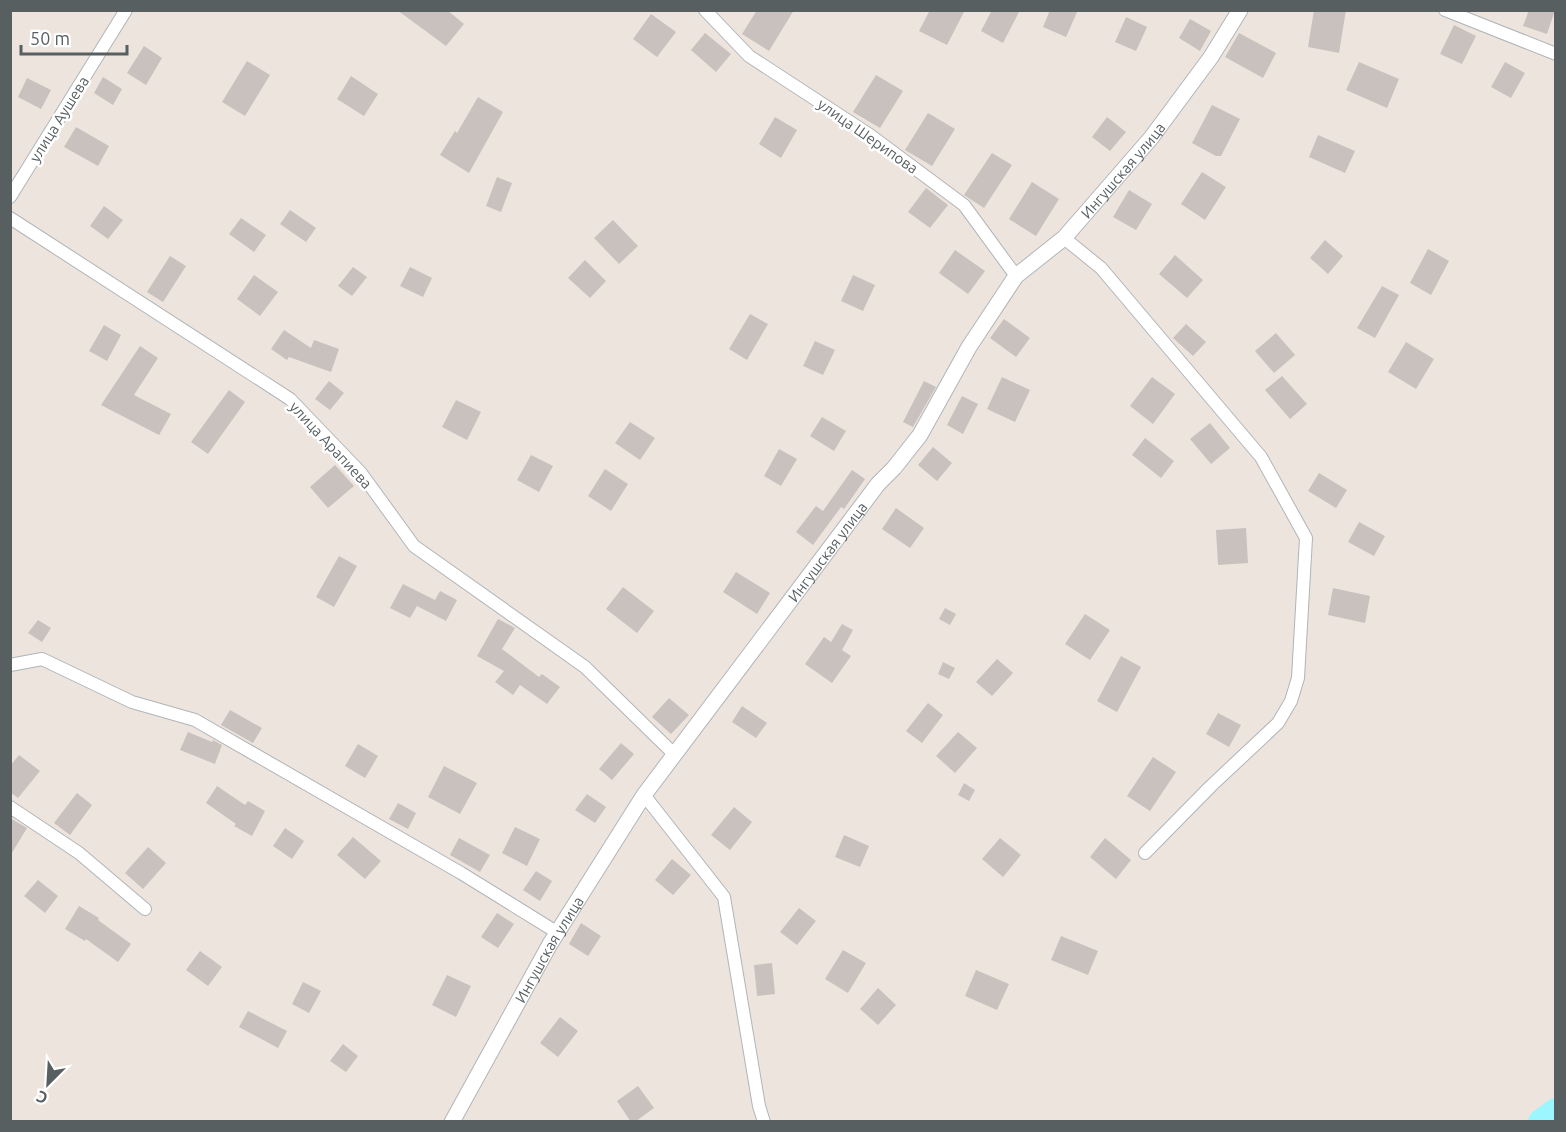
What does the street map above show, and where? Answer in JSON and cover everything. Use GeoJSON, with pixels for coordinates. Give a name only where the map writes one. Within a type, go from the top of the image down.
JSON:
{"type":"FeatureCollection","features":[{"type":"Feature","properties":{"kind":"street","name":"улица Аушева"},"geometry":{"type":"LineString","coordinates":[[10,197],[126,10]]}},
{"type":"Feature","properties":{"kind":"street","name":"улица Шерипова"},"geometry":{"type":"LineString","coordinates":[[705,10],[749,56],[870,135],[964,205],[1016,276]]}},
{"type":"Feature","properties":{"kind":"street","name":"Ингушская улица"},"geometry":{"type":"LineString","coordinates":[[452,1122],[558,933],[645,795],[878,484],[920,435],[969,346],[1016,276],[1064,238],[1151,138],[1210,57],[1240,10]]}},
{"type":"Feature","properties":{"kind":"street"},"geometry":{"type":"LineString","coordinates":[[1445,10],[1556,54]]}},
{"type":"Feature","properties":{"kind":"street","name":"улица Арапиева"},"geometry":{"type":"LineString","coordinates":[[10,218],[290,399],[361,473],[414,546],[585,667],[675,755]]}},
{"type":"Feature","properties":{"kind":"street"},"geometry":{"type":"LineString","coordinates":[[1064,238],[1101,268],[1261,457],[1306,538],[1298,678],[1291,701],[1278,723],[1145,853]]}},
{"type":"Feature","properties":{"kind":"street"},"geometry":{"type":"LineString","coordinates":[[10,665],[42,659],[132,702],[195,720],[461,873],[558,933]]}},
{"type":"Feature","properties":{"kind":"street"},"geometry":{"type":"LineString","coordinates":[[645,795],[724,897],[759,1106],[764,1122]]}},
{"type":"Feature","properties":{"kind":"street"},"geometry":{"type":"LineString","coordinates":[[10,807],[79,853],[145,909]]}},
{"type":"Feature","properties":{"kind":"building"},"geometry":{"type":"Polygon","coordinates":[[[397,10],[447,10],[464,24],[446,46],[397,10]]]}},
{"type":"Feature","properties":{"kind":"building"},"geometry":{"type":"Polygon","coordinates":[[[757,10],[794,10],[769,51],[742,34],[757,10]]]}},
{"type":"Feature","properties":{"kind":"building"},"geometry":{"type":"Polygon","coordinates":[[[930,10],[965,10],[947,45],[919,31],[930,10]]]}},
{"type":"Feature","properties":{"kind":"building"},"geometry":{"type":"Polygon","coordinates":[[[992,10],[1020,10],[1003,43],[981,31],[992,10]]]}},
{"type":"Feature","properties":{"kind":"building"},"geometry":{"type":"Polygon","coordinates":[[[1050,10],[1078,10],[1066,37],[1043,27],[1050,10]]]}},
{"type":"Feature","properties":{"kind":"building"},"geometry":{"type":"Polygon","coordinates":[[[1314,10],[1346,10],[1339,53],[1308,47],[1314,10]]]}},
{"type":"Feature","properties":{"kind":"building"},"geometry":{"type":"Polygon","coordinates":[[[1529,10],[1555,10],[1547,34],[1523,26],[1529,10]]]}},
{"type":"Feature","properties":{"kind":"building"},"geometry":{"type":"Polygon","coordinates":[[[651,14],[676,32],[657,57],[633,39],[651,14]]]}},
{"type":"Feature","properties":{"kind":"building"},"geometry":{"type":"Polygon","coordinates":[[[1126,17],[1147,27],[1136,51],[1115,42],[1126,17]]]}},
{"type":"Feature","properties":{"kind":"building"},"geometry":{"type":"Polygon","coordinates":[[[1190,19],[1211,31],[1200,51],[1179,38],[1190,19]]]}},
{"type":"Feature","properties":{"kind":"building"},"geometry":{"type":"Polygon","coordinates":[[[1454,25],[1476,36],[1462,64],[1440,54],[1454,25]]]}},
{"type":"Feature","properties":{"kind":"building"},"geometry":{"type":"Polygon","coordinates":[[[705,33],[731,54],[716,72],[691,50],[705,33]]]}},
{"type":"Feature","properties":{"kind":"building"},"geometry":{"type":"Polygon","coordinates":[[[1239,33],[1276,53],[1263,78],[1225,57],[1239,33]]]}},
{"type":"Feature","properties":{"kind":"building"},"geometry":{"type":"Polygon","coordinates":[[[144,46],[162,58],[146,85],[127,73],[144,46]]]}},
{"type":"Feature","properties":{"kind":"building"},"geometry":{"type":"Polygon","coordinates":[[[247,61],[270,75],[245,116],[222,102],[247,61]]]}},
{"type":"Feature","properties":{"kind":"building"},"geometry":{"type":"Polygon","coordinates":[[[1359,62],[1399,79],[1387,108],[1346,90],[1359,62]]]}},
{"type":"Feature","properties":{"kind":"building"},"geometry":{"type":"Polygon","coordinates":[[[1505,62],[1525,73],[1511,98],[1491,87],[1505,62]]]}},
{"type":"Feature","properties":{"kind":"building"},"geometry":{"type":"Polygon","coordinates":[[[876,75],[903,91],[880,128],[853,112],[876,75]]]}},
{"type":"Feature","properties":{"kind":"building"},"geometry":{"type":"Polygon","coordinates":[[[351,76],[378,94],[364,116],[337,99],[351,76]]]}},
{"type":"Feature","properties":{"kind":"building"},"geometry":{"type":"Polygon","coordinates":[[[103,77],[122,89],[113,105],[94,93],[103,77]]]}},
{"type":"Feature","properties":{"kind":"building"},"geometry":{"type":"Polygon","coordinates":[[[27,78],[51,90],[41,109],[18,97],[27,78]]]}},
{"type":"Feature","properties":{"kind":"building"},"geometry":{"type":"Polygon","coordinates":[[[478,97],[503,112],[469,173],[440,155],[455,131],[457,133],[478,97]]]}},
{"type":"Feature","properties":{"kind":"building"},"geometry":{"type":"Polygon","coordinates":[[[1212,105],[1240,119],[1221,156],[1216,156],[1192,143],[1212,105]]]}},
{"type":"Feature","properties":{"kind":"building"},"geometry":{"type":"Polygon","coordinates":[[[928,113],[955,129],[932,166],[905,150],[928,113]]]}},
{"type":"Feature","properties":{"kind":"building"},"geometry":{"type":"Polygon","coordinates":[[[775,117],[797,130],[781,158],[759,144],[775,117]]]}},
{"type":"Feature","properties":{"kind":"building"},"geometry":{"type":"Polygon","coordinates":[[[1107,117],[1126,132],[1110,151],[1092,137],[1107,117]]]}},
{"type":"Feature","properties":{"kind":"building"},"geometry":{"type":"Polygon","coordinates":[[[76,127],[109,146],[98,166],[64,147],[76,127]]]}},
{"type":"Feature","properties":{"kind":"building"},"geometry":{"type":"Polygon","coordinates":[[[1318,135],[1355,151],[1345,173],[1309,157],[1318,135]]]}},
{"type":"Feature","properties":{"kind":"building"},"geometry":{"type":"Polygon","coordinates":[[[992,153],[1012,165],[984,208],[964,195],[992,153]]]}},
{"type":"Feature","properties":{"kind":"building"},"geometry":{"type":"Polygon","coordinates":[[[1202,172],[1226,187],[1205,220],[1181,204],[1202,172]]]}},
{"type":"Feature","properties":{"kind":"building"},"geometry":{"type":"Polygon","coordinates":[[[497,177],[512,183],[501,212],[486,206],[497,177]]]}},
{"type":"Feature","properties":{"kind":"building"},"geometry":{"type":"Polygon","coordinates":[[[1032,182],[1059,199],[1036,236],[1009,219],[1032,182]]]}},
{"type":"Feature","properties":{"kind":"building"},"geometry":{"type":"Polygon","coordinates":[[[926,188],[948,205],[930,228],[908,212],[926,188]]]}},
{"type":"Feature","properties":{"kind":"building"},"geometry":{"type":"Polygon","coordinates":[[[1129,190],[1152,204],[1136,230],[1113,217],[1129,190]]]}},
{"type":"Feature","properties":{"kind":"building"},"geometry":{"type":"Polygon","coordinates":[[[104,206],[123,220],[108,239],[90,226],[104,206]]]}},
{"type":"Feature","properties":{"kind":"building"},"geometry":{"type":"Polygon","coordinates":[[[290,210],[316,228],[306,242],[280,224],[290,210]]]}},
{"type":"Feature","properties":{"kind":"building"},"geometry":{"type":"Polygon","coordinates":[[[241,218],[266,235],[254,252],[229,234],[241,218]]]}},
{"type":"Feature","properties":{"kind":"building"},"geometry":{"type":"Polygon","coordinates":[[[613,220],[638,246],[619,264],[594,238],[613,220]]]}},
{"type":"Feature","properties":{"kind":"building"},"geometry":{"type":"Polygon","coordinates":[[[1325,240],[1343,256],[1328,274],[1310,258],[1325,240]]]}},
{"type":"Feature","properties":{"kind":"building"},"geometry":{"type":"Polygon","coordinates":[[[1428,249],[1449,261],[1431,295],[1410,283],[1428,249]]]}},
{"type":"Feature","properties":{"kind":"building"},"geometry":{"type":"Polygon","coordinates":[[[955,250],[985,271],[968,294],[939,273],[955,250]]]}},
{"type":"Feature","properties":{"kind":"building"},"geometry":{"type":"Polygon","coordinates":[[[1175,255],[1203,280],[1187,298],[1159,274],[1175,255]]]}},
{"type":"Feature","properties":{"kind":"building"},"geometry":{"type":"Polygon","coordinates":[[[170,256],[186,266],[163,302],[147,292],[170,256]]]}},
{"type":"Feature","properties":{"kind":"building"},"geometry":{"type":"Polygon","coordinates":[[[585,260],[606,281],[590,298],[568,278],[585,260]]]}},
{"type":"Feature","properties":{"kind":"building"},"geometry":{"type":"Polygon","coordinates":[[[353,267],[367,277],[352,296],[338,286],[353,267]]]}},
{"type":"Feature","properties":{"kind":"building"},"geometry":{"type":"Polygon","coordinates":[[[410,267],[432,278],[423,297],[400,286],[410,267]]]}},
{"type":"Feature","properties":{"kind":"building"},"geometry":{"type":"Polygon","coordinates":[[[254,275],[278,292],[260,316],[237,299],[254,275]]]}},
{"type":"Feature","properties":{"kind":"building"},"geometry":{"type":"Polygon","coordinates":[[[853,275],[875,285],[863,311],[841,301],[853,275]]]}},
{"type":"Feature","properties":{"kind":"building"},"geometry":{"type":"Polygon","coordinates":[[[1382,286],[1399,295],[1375,338],[1357,328],[1382,286]]]}},
{"type":"Feature","properties":{"kind":"building"},"geometry":{"type":"Polygon","coordinates":[[[750,314],[768,324],[747,360],[729,349],[750,314]]]}},
{"type":"Feature","properties":{"kind":"building"},"geometry":{"type":"Polygon","coordinates":[[[1004,319],[1030,338],[1016,357],[990,338],[1004,319]]]}},
{"type":"Feature","properties":{"kind":"building"},"geometry":{"type":"Polygon","coordinates":[[[1186,324],[1206,342],[1193,356],[1173,338],[1186,324]]]}},
{"type":"Feature","properties":{"kind":"building"},"geometry":{"type":"Polygon","coordinates":[[[104,325],[121,335],[107,361],[89,351],[104,325]]]}},
{"type":"Feature","properties":{"kind":"building"},"geometry":{"type":"Polygon","coordinates":[[[284,330],[311,348],[314,340],[339,349],[331,372],[289,357],[287,360],[271,349],[284,330]]]}},
{"type":"Feature","properties":{"kind":"building"},"geometry":{"type":"Polygon","coordinates":[[[1276,333],[1295,355],[1274,373],[1255,351],[1276,333]]]}},
{"type":"Feature","properties":{"kind":"building"},"geometry":{"type":"Polygon","coordinates":[[[815,341],[835,350],[823,375],[803,366],[815,341]]]}},
{"type":"Feature","properties":{"kind":"building"},"geometry":{"type":"Polygon","coordinates":[[[1406,342],[1434,359],[1416,389],[1388,372],[1406,342]]]}},
{"type":"Feature","properties":{"kind":"building"},"geometry":{"type":"Polygon","coordinates":[[[140,346],[158,358],[134,395],[171,414],[159,435],[101,405],[140,346]]]}},
{"type":"Feature","properties":{"kind":"building"},"geometry":{"type":"Polygon","coordinates":[[[1282,376],[1307,404],[1290,419],[1265,390],[1282,376]]]}},
{"type":"Feature","properties":{"kind":"building"},"geometry":{"type":"Polygon","coordinates":[[[1002,377],[1030,390],[1015,422],[987,409],[1002,377]]]}},
{"type":"Feature","properties":{"kind":"building"},"geometry":{"type":"Polygon","coordinates":[[[1152,377],[1175,394],[1153,424],[1130,406],[1152,377]]]}},
{"type":"Feature","properties":{"kind":"building"},"geometry":{"type":"Polygon","coordinates":[[[329,381],[344,393],[330,410],[315,399],[329,381]]]}},
{"type":"Feature","properties":{"kind":"building"},"geometry":{"type":"Polygon","coordinates":[[[924,381],[936,387],[913,427],[903,422],[924,381]]]}},
{"type":"Feature","properties":{"kind":"building"},"geometry":{"type":"Polygon","coordinates":[[[229,390],[245,402],[208,454],[191,442],[229,390]]]}},
{"type":"Feature","properties":{"kind":"building"},"geometry":{"type":"Polygon","coordinates":[[[962,396],[978,404],[963,434],[947,425],[962,396]]]}},
{"type":"Feature","properties":{"kind":"building"},"geometry":{"type":"Polygon","coordinates":[[[456,400],[481,412],[467,440],[442,427],[456,400]]]}},
{"type":"Feature","properties":{"kind":"building"},"geometry":{"type":"Polygon","coordinates":[[[822,417],[846,431],[834,451],[810,436],[822,417]]]}},
{"type":"Feature","properties":{"kind":"building"},"geometry":{"type":"Polygon","coordinates":[[[630,422],[655,438],[640,460],[615,443],[630,422]]]}},
{"type":"Feature","properties":{"kind":"building"},"geometry":{"type":"Polygon","coordinates":[[[1210,423],[1230,448],[1211,464],[1190,439],[1210,423]]]}},
{"type":"Feature","properties":{"kind":"building"},"geometry":{"type":"Polygon","coordinates":[[[1145,438],[1174,461],[1161,478],[1132,455],[1145,438]]]}},
{"type":"Feature","properties":{"kind":"building"},"geometry":{"type":"Polygon","coordinates":[[[933,447],[952,463],[937,481],[918,465],[933,447]]]}},
{"type":"Feature","properties":{"kind":"building"},"geometry":{"type":"Polygon","coordinates":[[[779,449],[797,459],[781,486],[764,476],[779,449]]]}},
{"type":"Feature","properties":{"kind":"building"},"geometry":{"type":"Polygon","coordinates":[[[531,455],[553,466],[539,492],[517,480],[531,455]]]}},
{"type":"Feature","properties":{"kind":"building"},"geometry":{"type":"Polygon","coordinates":[[[335,465],[354,486],[328,508],[310,487],[335,465]]]}},
{"type":"Feature","properties":{"kind":"building"},"geometry":{"type":"Polygon","coordinates":[[[605,469],[628,484],[611,511],[588,496],[605,469]]]}},
{"type":"Feature","properties":{"kind":"building"},"geometry":{"type":"Polygon","coordinates":[[[852,470],[865,479],[844,509],[841,507],[813,545],[796,532],[816,506],[823,511],[852,470]]]}},
{"type":"Feature","properties":{"kind":"building"},"geometry":{"type":"Polygon","coordinates":[[[1319,473],[1347,490],[1336,508],[1308,491],[1319,473]]]}},
{"type":"Feature","properties":{"kind":"building"},"geometry":{"type":"Polygon","coordinates":[[[896,508],[924,528],[910,548],[882,529],[896,508]]]}},
{"type":"Feature","properties":{"kind":"building"},"geometry":{"type":"Polygon","coordinates":[[[1359,522],[1385,536],[1374,556],[1348,542],[1359,522]]]}},
{"type":"Feature","properties":{"kind":"building"},"geometry":{"type":"Polygon","coordinates":[[[1246,528],[1248,563],[1218,565],[1216,530],[1246,528]]]}},
{"type":"Feature","properties":{"kind":"building"},"geometry":{"type":"Polygon","coordinates":[[[339,556],[357,566],[334,607],[316,597],[339,556]]]}},
{"type":"Feature","properties":{"kind":"building"},"geometry":{"type":"Polygon","coordinates":[[[736,572],[770,593],[757,614],[723,592],[736,572]]]}},
{"type":"Feature","properties":{"kind":"building"},"geometry":{"type":"Polygon","coordinates":[[[403,584],[435,600],[440,591],[457,600],[446,621],[417,606],[410,618],[390,608],[403,584]]]}},
{"type":"Feature","properties":{"kind":"building"},"geometry":{"type":"Polygon","coordinates":[[[623,587],[654,611],[637,633],[606,609],[623,587]]]}},
{"type":"Feature","properties":{"kind":"building"},"geometry":{"type":"Polygon","coordinates":[[[1333,588],[1370,596],[1365,623],[1328,615],[1333,588]]]}},
{"type":"Feature","properties":{"kind":"building"},"geometry":{"type":"Polygon","coordinates":[[[945,608],[956,614],[950,625],[939,619],[945,608]]]}},
{"type":"Feature","properties":{"kind":"building"},"geometry":{"type":"Polygon","coordinates":[[[1085,614],[1110,630],[1090,660],[1065,644],[1085,614]]]}},
{"type":"Feature","properties":{"kind":"building"},"geometry":{"type":"Polygon","coordinates":[[[498,619],[515,628],[502,649],[539,677],[542,674],[560,687],[547,704],[520,685],[513,695],[495,682],[504,671],[477,656],[498,619]]]}},
{"type":"Feature","properties":{"kind":"building"},"geometry":{"type":"Polygon","coordinates":[[[38,620],[51,628],[42,642],[28,633],[38,620]]]}},
{"type":"Feature","properties":{"kind":"building"},"geometry":{"type":"Polygon","coordinates":[[[842,624],[853,630],[842,650],[851,656],[832,683],[805,664],[824,637],[831,642],[842,624]]]}},
{"type":"Feature","properties":{"kind":"building"},"geometry":{"type":"Polygon","coordinates":[[[1121,656],[1141,667],[1117,712],[1097,701],[1121,656]]]}},
{"type":"Feature","properties":{"kind":"building"},"geometry":{"type":"Polygon","coordinates":[[[997,659],[1013,673],[992,696],[976,682],[997,659]]]}},
{"type":"Feature","properties":{"kind":"building"},"geometry":{"type":"Polygon","coordinates":[[[943,662],[955,668],[949,679],[938,674],[943,662]]]}},
{"type":"Feature","properties":{"kind":"building"},"geometry":{"type":"Polygon","coordinates":[[[669,698],[689,715],[671,734],[652,717],[669,698]]]}},
{"type":"Feature","properties":{"kind":"building"},"geometry":{"type":"Polygon","coordinates":[[[928,703],[943,715],[922,743],[906,731],[928,703]]]}},
{"type":"Feature","properties":{"kind":"building"},"geometry":{"type":"Polygon","coordinates":[[[742,706],[767,723],[756,738],[732,722],[742,706]]]}},
{"type":"Feature","properties":{"kind":"building"},"geometry":{"type":"Polygon","coordinates":[[[230,710],[262,728],[253,743],[221,725],[230,710]]]}},
{"type":"Feature","properties":{"kind":"building"},"geometry":{"type":"Polygon","coordinates":[[[1218,713],[1241,725],[1229,747],[1206,734],[1218,713]]]}},
{"type":"Feature","properties":{"kind":"building"},"geometry":{"type":"Polygon","coordinates":[[[188,732],[222,745],[215,764],[180,750],[188,732]]]}},
{"type":"Feature","properties":{"kind":"building"},"geometry":{"type":"Polygon","coordinates":[[[958,732],[977,748],[955,773],[936,756],[958,732]]]}},
{"type":"Feature","properties":{"kind":"building"},"geometry":{"type":"Polygon","coordinates":[[[621,743],[634,754],[612,780],[599,769],[621,743]]]}},
{"type":"Feature","properties":{"kind":"building"},"geometry":{"type":"Polygon","coordinates":[[[358,744],[378,756],[365,778],[345,766],[358,744]]]}},
{"type":"Feature","properties":{"kind":"building"},"geometry":{"type":"Polygon","coordinates":[[[19,755],[40,771],[18,798],[10,792],[10,766],[19,755]]]}},
{"type":"Feature","properties":{"kind":"building"},"geometry":{"type":"Polygon","coordinates":[[[1153,757],[1176,772],[1150,811],[1127,796],[1153,757]]]}},
{"type":"Feature","properties":{"kind":"building"},"geometry":{"type":"Polygon","coordinates":[[[444,766],[477,783],[460,814],[428,797],[444,766]]]}},
{"type":"Feature","properties":{"kind":"building"},"geometry":{"type":"Polygon","coordinates":[[[964,783],[975,790],[969,801],[958,795],[964,783]]]}},
{"type":"Feature","properties":{"kind":"building"},"geometry":{"type":"Polygon","coordinates":[[[217,786],[245,805],[248,801],[265,811],[252,836],[234,826],[236,824],[206,803],[217,786]]]}},
{"type":"Feature","properties":{"kind":"building"},"geometry":{"type":"Polygon","coordinates":[[[77,793],[92,805],[70,835],[54,823],[77,793]]]}},
{"type":"Feature","properties":{"kind":"building"},"geometry":{"type":"Polygon","coordinates":[[[587,794],[606,807],[595,823],[575,810],[587,794]]]}},
{"type":"Feature","properties":{"kind":"building"},"geometry":{"type":"Polygon","coordinates":[[[398,803],[416,813],[408,829],[389,819],[398,803]]]}},
{"type":"Feature","properties":{"kind":"building"},"geometry":{"type":"Polygon","coordinates":[[[734,807],[752,822],[730,850],[711,835],[734,807]]]}},
{"type":"Feature","properties":{"kind":"building"},"geometry":{"type":"Polygon","coordinates":[[[10,818],[27,828],[10,856],[10,818]]]}},
{"type":"Feature","properties":{"kind":"building"},"geometry":{"type":"Polygon","coordinates":[[[515,827],[540,839],[527,866],[502,853],[515,827]]]}},
{"type":"Feature","properties":{"kind":"building"},"geometry":{"type":"Polygon","coordinates":[[[285,828],[304,841],[292,859],[273,846],[285,828]]]}},
{"type":"Feature","properties":{"kind":"building"},"geometry":{"type":"Polygon","coordinates":[[[844,835],[869,846],[860,867],[835,857],[844,835]]]}},
{"type":"Feature","properties":{"kind":"building"},"geometry":{"type":"Polygon","coordinates":[[[353,837],[381,861],[365,879],[337,855],[353,837]]]}},
{"type":"Feature","properties":{"kind":"building"},"geometry":{"type":"Polygon","coordinates":[[[459,838],[490,855],[480,872],[450,855],[459,838]]]}},
{"type":"Feature","properties":{"kind":"building"},"geometry":{"type":"Polygon","coordinates":[[[1000,838],[1021,855],[1003,877],[982,859],[1000,838]]]}},
{"type":"Feature","properties":{"kind":"building"},"geometry":{"type":"Polygon","coordinates":[[[1105,838],[1131,860],[1116,879],[1090,857],[1105,838]]]}},
{"type":"Feature","properties":{"kind":"building"},"geometry":{"type":"Polygon","coordinates":[[[148,847],[166,863],[143,889],[125,873],[148,847]]]}},
{"type":"Feature","properties":{"kind":"building"},"geometry":{"type":"Polygon","coordinates":[[[672,859],[691,875],[673,895],[655,880],[672,859]]]}},
{"type":"Feature","properties":{"kind":"building"},"geometry":{"type":"Polygon","coordinates":[[[536,871],[552,881],[540,901],[523,890],[536,871]]]}},
{"type":"Feature","properties":{"kind":"building"},"geometry":{"type":"Polygon","coordinates":[[[38,880],[58,896],[45,913],[24,896],[38,880]]]}},
{"type":"Feature","properties":{"kind":"building"},"geometry":{"type":"Polygon","coordinates":[[[79,906],[99,918],[98,920],[131,944],[118,962],[86,939],[85,941],[65,929],[79,906]]]}},
{"type":"Feature","properties":{"kind":"building"},"geometry":{"type":"Polygon","coordinates":[[[799,908],[816,921],[797,945],[780,932],[799,908]]]}},
{"type":"Feature","properties":{"kind":"building"},"geometry":{"type":"Polygon","coordinates":[[[497,913],[514,924],[498,948],[481,937],[497,913]]]}},
{"type":"Feature","properties":{"kind":"building"},"geometry":{"type":"Polygon","coordinates":[[[581,923],[601,936],[588,956],[569,944],[581,923]]]}},
{"type":"Feature","properties":{"kind":"building"},"geometry":{"type":"Polygon","coordinates":[[[1061,936],[1098,951],[1088,975],[1051,960],[1061,936]]]}},
{"type":"Feature","properties":{"kind":"building"},"geometry":{"type":"Polygon","coordinates":[[[843,950],[866,963],[848,993],[825,979],[843,950]]]}},
{"type":"Feature","properties":{"kind":"building"},"geometry":{"type":"Polygon","coordinates":[[[200,951],[222,967],[208,986],[186,970],[200,951]]]}},
{"type":"Feature","properties":{"kind":"building"},"geometry":{"type":"Polygon","coordinates":[[[772,963],[775,994],[757,996],[754,965],[772,963]]]}},
{"type":"Feature","properties":{"kind":"building"},"geometry":{"type":"Polygon","coordinates":[[[976,970],[1009,984],[997,1010],[965,996],[976,970]]]}},
{"type":"Feature","properties":{"kind":"building"},"geometry":{"type":"Polygon","coordinates":[[[447,975],[471,986],[456,1017],[432,1005],[447,975]]]}},
{"type":"Feature","properties":{"kind":"building"},"geometry":{"type":"Polygon","coordinates":[[[303,982],[321,991],[309,1013],[292,1004],[303,982]]]}},
{"type":"Feature","properties":{"kind":"building"},"geometry":{"type":"Polygon","coordinates":[[[878,988],[896,1005],[878,1025],[860,1009],[878,988]]]}},
{"type":"Feature","properties":{"kind":"building"},"geometry":{"type":"Polygon","coordinates":[[[248,1011],[287,1031],[278,1048],[239,1027],[248,1011]]]}},
{"type":"Feature","properties":{"kind":"building"},"geometry":{"type":"Polygon","coordinates":[[[560,1017],[578,1031],[558,1057],[540,1043],[560,1017]]]}},
{"type":"Feature","properties":{"kind":"building"},"geometry":{"type":"Polygon","coordinates":[[[343,1044],[358,1056],[346,1072],[330,1061],[343,1044]]]}},
{"type":"Feature","properties":{"kind":"building"},"geometry":{"type":"Polygon","coordinates":[[[638,1086],[654,1108],[635,1122],[631,1122],[617,1101],[638,1086]]]}},
{"type":"Feature","properties":{"kind":"waterway"},"geometry":{"type":"LineString","coordinates":[[1541,1122],[1556,1111]]}}]}
